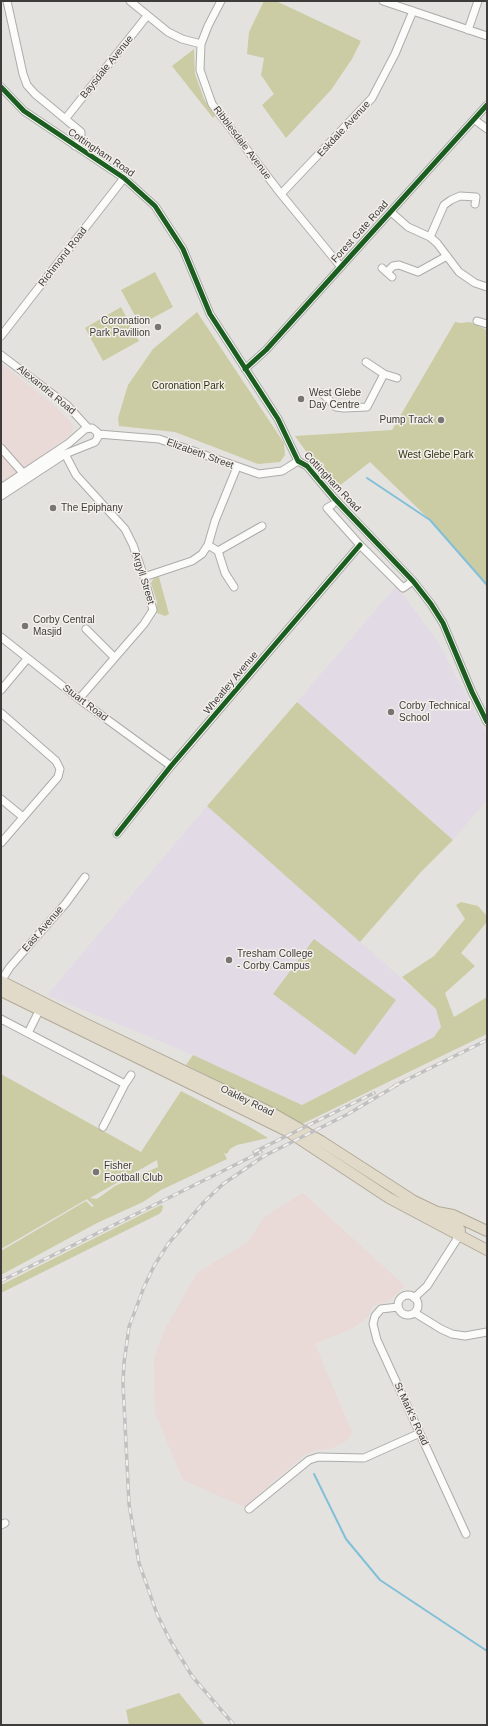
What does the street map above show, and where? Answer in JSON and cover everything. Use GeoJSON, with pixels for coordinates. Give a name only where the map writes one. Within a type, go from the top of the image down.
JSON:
{"type":"FeatureCollection","features":[{"type":"Feature","properties":{"kind":"highway","name":"Oakley Road"},"geometry":{"type":"LineString","coordinates":[[1,981],[285,1120],[321,1141],[398,1192],[437,1212],[447,1213],[487,1232]]}},
{"type":"Feature","properties":{"kind":"highway","name":"Oakley Road"},"geometry":{"type":"LineString","coordinates":[[1,991],[39,1011],[289,1132],[389,1198],[487,1250]]}},
{"type":"Feature","properties":{"kind":"highway"},"geometry":{"type":"LineString","coordinates":[[437,1212],[444,1219],[458,1227],[460,1230],[460,1236]]}},
{"type":"Feature","properties":{"kind":"highway"},"geometry":{"type":"LineString","coordinates":[[460,1236],[466,1230],[477,1226]]}},
{"type":"Feature","properties":{"kind":"street"},"geometry":{"type":"LineString","coordinates":[[7,1],[23,74],[28,85],[35,94],[66,118],[81,132],[81,138],[75,146]]}},
{"type":"Feature","properties":{"kind":"street"},"geometry":{"type":"LineString","coordinates":[[130,1],[168,32],[182,39],[201,44]]}},
{"type":"Feature","properties":{"kind":"street","name":"Ribblesdale Avenue"},"geometry":{"type":"LineString","coordinates":[[221,1],[208,26],[201,44],[200,70],[213,106],[281,194],[341,267]]}},
{"type":"Feature","properties":{"kind":"street"},"geometry":{"type":"LineString","coordinates":[[383,1],[487,36]]}},
{"type":"Feature","properties":{"kind":"street"},"geometry":{"type":"LineString","coordinates":[[468,30],[478,1]]}},
{"type":"Feature","properties":{"kind":"street","name":"Eskdale Avenue"},"geometry":{"type":"LineString","coordinates":[[281,194],[372,98],[395,54],[412,11]]}},
{"type":"Feature","properties":{"kind":"street","name":"Baysdale Avenue"},"geometry":{"type":"LineString","coordinates":[[66,118],[147,16]]}},
{"type":"Feature","properties":{"kind":"street","name":"Cottingham Road"},"geometry":{"type":"LineString","coordinates":[[1,87],[24,111],[124,178],[154,206],[170,226],[183,249],[210,314],[278,419],[298,461],[307,466],[413,581],[431,604],[443,623],[472,692],[487,722]]}},
{"type":"Feature","properties":{"kind":"street","name":"Forest Gate Road"},"geometry":{"type":"LineString","coordinates":[[245,369],[266,350],[487,105]]}},
{"type":"Feature","properties":{"kind":"street"},"geometry":{"type":"LineString","coordinates":[[475,120],[487,130]]}},
{"type":"Feature","properties":{"kind":"street","name":"Richmond Road"},"geometry":{"type":"LineString","coordinates":[[1,336],[124,178]]}},
{"type":"Feature","properties":{"kind":"street"},"geometry":{"type":"LineString","coordinates":[[430,237],[444,205],[451,200],[465,195],[476,197],[475,204]]}},
{"type":"Feature","properties":{"kind":"street"},"geometry":{"type":"LineString","coordinates":[[391,212],[408,227],[430,237],[437,242],[459,272],[475,283],[487,286]]}},
{"type":"Feature","properties":{"kind":"street"},"geometry":{"type":"LineString","coordinates":[[387,272],[393,266],[399,265],[418,272],[447,256]]}},
{"type":"Feature","properties":{"kind":"street"},"geometry":{"type":"LineString","coordinates":[[478,320],[486,322]]}},
{"type":"Feature","properties":{"kind":"street","name":"Alexandra Road"},"geometry":{"type":"LineString","coordinates":[[1,355],[67,405],[85,429]]}},
{"type":"Feature","properties":{"kind":"street"},"geometry":{"type":"LineString","coordinates":[[366,362],[384,374],[398,378]]}},
{"type":"Feature","properties":{"kind":"street"},"geometry":{"type":"LineString","coordinates":[[322,394],[336,406],[344,408],[367,407],[384,374]]}},
{"type":"Feature","properties":{"kind":"street"},"geometry":{"type":"LineString","coordinates":[[85,429],[83,440],[90,444]]}},
{"type":"Feature","properties":{"kind":"street"},"geometry":{"type":"LineString","coordinates":[[1,488],[73,440],[85,429],[94,429],[98,434],[95,442],[65,454],[1,496]]}},
{"type":"Feature","properties":{"kind":"street","name":"Elizabeth Street"},"geometry":{"type":"LineString","coordinates":[[98,434],[159,439],[176,444],[237,468],[259,474],[271,474],[290,468],[298,461]]}},
{"type":"Feature","properties":{"kind":"street"},"geometry":{"type":"LineString","coordinates":[[1,448],[23,473]]}},
{"type":"Feature","properties":{"kind":"street","name":"Argyll Street"},"geometry":{"type":"LineString","coordinates":[[65,454],[76,475],[125,529],[133,545],[153,610],[144,624],[114,656],[79,699]]}},
{"type":"Feature","properties":{"kind":"street"},"geometry":{"type":"LineString","coordinates":[[144,577],[192,561],[202,554],[208,545],[215,521],[237,468]]}},
{"type":"Feature","properties":{"kind":"street"},"geometry":{"type":"LineString","coordinates":[[332,505],[328,508],[360,545],[403,588],[413,581]]}},
{"type":"Feature","properties":{"kind":"street"},"geometry":{"type":"LineString","coordinates":[[218,550],[262,526]]}},
{"type":"Feature","properties":{"kind":"street"},"geometry":{"type":"LineString","coordinates":[[208,545],[218,550]]}},
{"type":"Feature","properties":{"kind":"street","name":"Wheatley Avenue"},"geometry":{"type":"LineString","coordinates":[[117,834],[171,766],[360,545]]}},
{"type":"Feature","properties":{"kind":"street"},"geometry":{"type":"LineString","coordinates":[[218,550],[223,574],[234,587]]}},
{"type":"Feature","properties":{"kind":"street"},"geometry":{"type":"LineString","coordinates":[[86,629],[114,656]]}},
{"type":"Feature","properties":{"kind":"street","name":"Stuart Road"},"geometry":{"type":"LineString","coordinates":[[1,637],[79,699],[171,766]]}},
{"type":"Feature","properties":{"kind":"street"},"geometry":{"type":"LineString","coordinates":[[1,690],[27,658]]}},
{"type":"Feature","properties":{"kind":"street"},"geometry":{"type":"LineString","coordinates":[[1,713],[59,765],[58,777],[1,843]]}},
{"type":"Feature","properties":{"kind":"street"},"geometry":{"type":"LineString","coordinates":[[1,798],[23,817]]}},
{"type":"Feature","properties":{"kind":"street","name":"East Avenue"},"geometry":{"type":"LineString","coordinates":[[1,981],[10,967],[66,903],[85,877]]}},
{"type":"Feature","properties":{"kind":"street"},"geometry":{"type":"LineString","coordinates":[[28,1033],[39,1011]]}},
{"type":"Feature","properties":{"kind":"street"},"geometry":{"type":"LineString","coordinates":[[1,1019],[125,1084]]}},
{"type":"Feature","properties":{"kind":"street"},"geometry":{"type":"LineString","coordinates":[[103,1127],[130,1075]]}},
{"type":"Feature","properties":{"kind":"street"},"geometry":{"type":"LineString","coordinates":[[414,1298],[426,1286],[460,1236]]}},
{"type":"Feature","properties":{"kind":"street"},"geometry":{"type":"LineString","coordinates":[[409,1295],[414,1298],[418,1304],[415,1312],[410,1315],[403,1314],[398,1307],[399,1301],[403,1297],[409,1295]]}},
{"type":"Feature","properties":{"kind":"street","name":"St Mark's Road"},"geometry":{"type":"LineString","coordinates":[[398,1307],[381,1309],[375,1316],[374,1328],[377,1340],[466,1534]]}},
{"type":"Feature","properties":{"kind":"street"},"geometry":{"type":"LineString","coordinates":[[415,1312],[440,1329],[452,1334],[464,1336],[487,1332]]}},
{"type":"Feature","properties":{"kind":"street"},"geometry":{"type":"LineString","coordinates":[[249,1509],[309,1460],[318,1457],[364,1458],[420,1432]]}},
{"type":"Feature","properties":{"kind":"shaded area"},"geometry":{"type":"Polygon","coordinates":[[[1,363],[57,408],[73,425],[73,429],[70,435],[1,485],[1,363]]]}},
{"type":"Feature","properties":{"kind":"shaded area","name":"Corby Technical School"},"geometry":{"type":"Polygon","coordinates":[[[396,586],[436,638],[487,735],[487,800],[453,840],[297,702],[396,586]]]}},
{"type":"Feature","properties":{"kind":"shaded area","name":"Tresham College - Corby Campus"},"geometry":{"type":"Polygon","coordinates":[[[207,806],[436,1009],[441,1027],[434,1037],[302,1105],[193,1055],[47,995],[207,806]]]}},
{"type":"Feature","properties":{"kind":"shaded area"},"geometry":{"type":"Polygon","coordinates":[[[303,1193],[405,1286],[388,1302],[377,1304],[372,1307],[368,1317],[353,1328],[315,1344],[352,1432],[349,1439],[331,1449],[316,1450],[304,1455],[244,1507],[183,1480],[155,1413],[154,1358],[165,1329],[197,1273],[248,1242],[264,1217],[303,1193]]]}},
{"type":"Feature","properties":{"kind":"green space"},"geometry":{"type":"Polygon","coordinates":[[[264,1],[276,1],[361,41],[352,59],[331,90],[286,138],[262,105],[274,94],[261,75],[264,58],[247,54],[249,32],[264,1]]]}},
{"type":"Feature","properties":{"kind":"green space"},"geometry":{"type":"Polygon","coordinates":[[[194,49],[195,74],[204,99],[215,116],[213,118],[172,66],[194,49]]]}},
{"type":"Feature","properties":{"kind":"green space"},"geometry":{"type":"Polygon","coordinates":[[[155,272],[173,307],[140,325],[121,290],[155,272]]]}},
{"type":"Feature","properties":{"kind":"green space"},"geometry":{"type":"Polygon","coordinates":[[[121,307],[139,341],[103,361],[85,328],[121,307]]]}},
{"type":"Feature","properties":{"kind":"green space","name":"Coronation Park"},"geometry":{"type":"Polygon","coordinates":[[[197,312],[284,443],[285,455],[280,462],[258,464],[175,432],[119,426],[118,418],[128,385],[153,349],[197,312]]]}},
{"type":"Feature","properties":{"kind":"green space","name":"West Glebe Park"},"geometry":{"type":"Polygon","coordinates":[[[455,322],[470,322],[487,330],[487,585],[430,520],[370,462],[334,490],[295,436],[392,430],[455,322]]]}},
{"type":"Feature","properties":{"kind":"green space"},"geometry":{"type":"Polygon","coordinates":[[[159,577],[169,614],[165,616],[157,613],[157,602],[151,583],[154,578],[159,577]]]}},
{"type":"Feature","properties":{"kind":"green space"},"geometry":{"type":"Polygon","coordinates":[[[297,702],[453,840],[420,873],[360,942],[207,806],[297,702]]]}},
{"type":"Feature","properties":{"kind":"green space"},"geometry":{"type":"Polygon","coordinates":[[[461,902],[478,906],[487,916],[487,922],[461,953],[475,966],[445,993],[454,1017],[487,997],[487,1034],[302,1124],[186,1065],[193,1055],[302,1105],[434,1037],[441,1027],[436,1009],[402,977],[434,956],[465,919],[456,905],[461,902]]]}},
{"type":"Feature","properties":{"kind":"green space"},"geometry":{"type":"Polygon","coordinates":[[[314,939],[396,1000],[355,1055],[273,994],[314,939]]]}},
{"type":"Feature","properties":{"kind":"green space"},"geometry":{"type":"Polygon","coordinates":[[[1,1074],[141,1152],[181,1091],[268,1138],[237,1145],[230,1149],[227,1154],[224,1153],[227,1159],[161,1190],[143,1202],[97,1223],[1,1275],[1,1251],[86,1201],[92,1207],[94,1206],[87,1199],[1,1249],[1,1074]],[[157,1160],[90,1198],[97,1199],[115,1186],[158,1167],[157,1160]]]}},
{"type":"Feature","properties":{"kind":"green space"},"geometry":{"type":"Polygon","coordinates":[[[161,1205],[163,1206],[162,1211],[159,1214],[1,1293],[1,1285],[161,1205]]]}},
{"type":"Feature","properties":{"kind":"green space"},"geometry":{"type":"Polygon","coordinates":[[[179,1693],[205,1725],[129,1725],[126,1710],[179,1693]]]}},
{"type":"Feature","properties":{"kind":"waterway"},"geometry":{"type":"LineString","coordinates":[[367,478],[430,520],[487,585]]}},
{"type":"Feature","properties":{"kind":"waterway"},"geometry":{"type":"LineString","coordinates":[[314,1474],[346,1539],[380,1580],[487,1651]]}},
{"type":"Feature","properties":{"kind":"railway"},"geometry":{"type":"LineString","coordinates":[[394,1086],[487,1040]]}},
{"type":"Feature","properties":{"kind":"railway"},"geometry":{"type":"LineString","coordinates":[[234,1725],[192,1676],[170,1640],[157,1614],[139,1563],[129,1504],[123,1383],[129,1327],[144,1287],[154,1266],[168,1244],[204,1202],[223,1184],[264,1156],[348,1114],[397,1085]]}},
{"type":"Feature","properties":{"kind":"railway"},"geometry":{"type":"LineString","coordinates":[[254,1152],[374,1093]]}},
{"type":"Feature","properties":{"kind":"railway"},"geometry":{"type":"LineString","coordinates":[[1,1281],[261,1152]]}},
{"type":"Feature","properties":{"kind":"cycle path"},"geometry":{"type":"LineString","coordinates":[[1,87],[24,111],[124,178],[155,206],[183,249],[210,314],[278,419],[298,461],[307,466],[334,498],[413,581],[431,604],[443,623],[472,692],[487,722]]}},
{"type":"Feature","properties":{"kind":"cycle path"},"geometry":{"type":"LineString","coordinates":[[245,369],[266,350],[487,105]]}},
{"type":"Feature","properties":{"kind":"cycle path"},"geometry":{"type":"LineString","coordinates":[[117,834],[171,766],[360,545]]}},
{"type":"Feature","properties":{"kind":"place","name":"Coronation Park Pavillion"},"geometry":{"type":"Point","coordinates":[158,327]}},
{"type":"Feature","properties":{"kind":"place","name":"West Glebe Day Centre"},"geometry":{"type":"Point","coordinates":[301,399]}},
{"type":"Feature","properties":{"kind":"place","name":"Pump Track"},"geometry":{"type":"Point","coordinates":[441,420]}},
{"type":"Feature","properties":{"kind":"place","name":"The Epiphany"},"geometry":{"type":"Point","coordinates":[53,508]}},
{"type":"Feature","properties":{"kind":"place","name":"Corby Central Masjid"},"geometry":{"type":"Point","coordinates":[25,626]}},
{"type":"Feature","properties":{"kind":"place","name":"Corby Technical School"},"geometry":{"type":"Point","coordinates":[391,712]}},
{"type":"Feature","properties":{"kind":"place","name":"Tresham College - Corby Campus"},"geometry":{"type":"Point","coordinates":[229,960]}},
{"type":"Feature","properties":{"kind":"place","name":"Fisher Football Club"},"geometry":{"type":"Point","coordinates":[96,1172]}}]}
